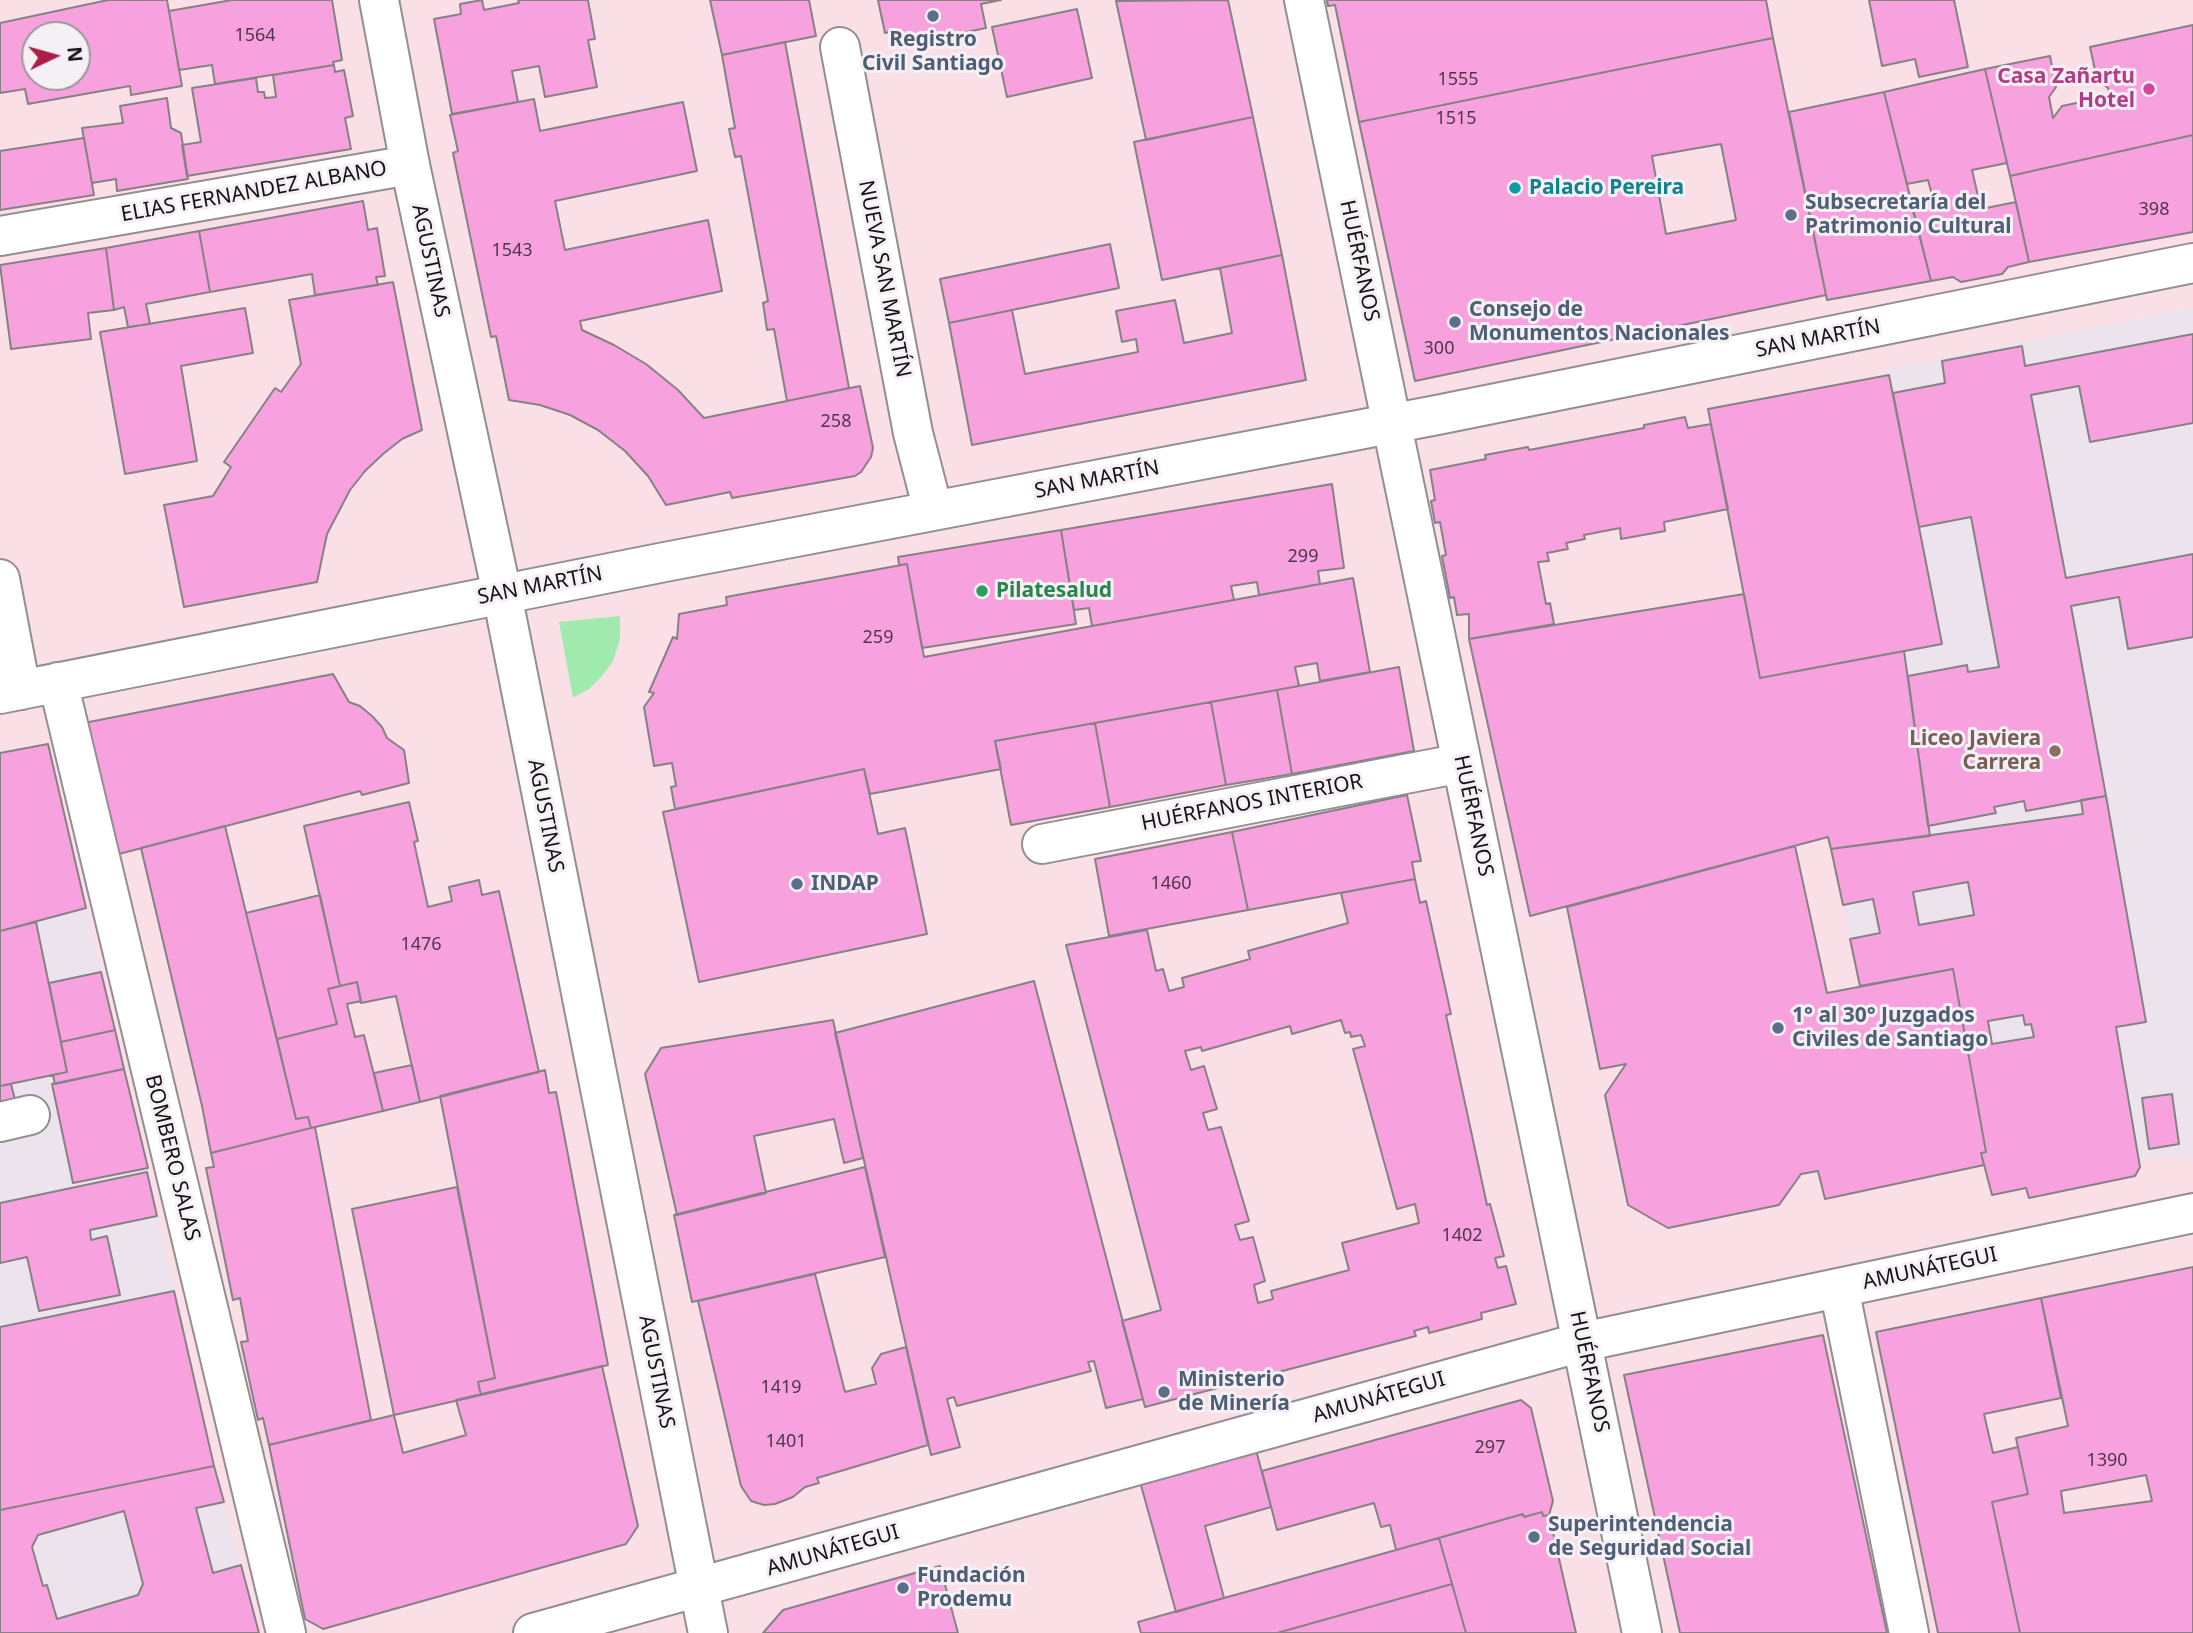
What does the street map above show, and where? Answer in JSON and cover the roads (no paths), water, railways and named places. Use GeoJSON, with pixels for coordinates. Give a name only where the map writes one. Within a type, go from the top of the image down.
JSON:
{"type":"FeatureCollection","features":[{"type":"Feature","properties":{"kind":"street","name":"AGUSTINAS"},"geometry":{"type":"LineString","coordinates":[[379,0],[410,165],[502,594],[708,1633]]}},
{"type":"Feature","properties":{"kind":"street","name":"HUÉRFANOS"},"geometry":{"type":"LineString","coordinates":[[1304,0],[1642,1633]]}},
{"type":"Feature","properties":{"kind":"street","name":"NUEVA SAN MARTÍN"},"geometry":{"type":"LineString","coordinates":[[840,47],[912,433],[933,510]]}},
{"type":"Feature","properties":{"kind":"street","name":"ELIAS FERNANDEZ ALBANO"},"geometry":{"type":"LineString","coordinates":[[0,236],[410,165]]}},
{"type":"Feature","properties":{"kind":"street","name":"SAN MARTÍN"},"geometry":{"type":"LineString","coordinates":[[10,692],[933,510],[1393,424],[2193,263]]}},
{"type":"Feature","properties":{"kind":"street"},"geometry":{"type":"LineString","coordinates":[[0,579],[10,692]]}},
{"type":"Feature","properties":{"kind":"street","name":"BOMBERO SALAS"},"geometry":{"type":"LineString","coordinates":[[58,682],[286,1633]]}},
{"type":"Feature","properties":{"kind":"street","name":"HUÉRFANOS INTERIOR"},"geometry":{"type":"LineString","coordinates":[[1042,844],[1462,763]]}},
{"type":"Feature","properties":{"kind":"street","name":"AMUNÁTEGUI"},"geometry":{"type":"LineString","coordinates":[[533,1633],[1582,1342],[2193,1213]]}},
{"type":"Feature","properties":{"kind":"street"},"geometry":{"type":"LineString","coordinates":[[1839,1288],[1909,1633]]}},
{"type":"Feature","properties":{"kind":"place","name":"Registro Civil Santiago"},"geometry":{"type":"Point","coordinates":[933,16]}},
{"type":"Feature","properties":{"kind":"place","name":"Casa Zañartu Hotel"},"geometry":{"type":"Point","coordinates":[2149,89]}},
{"type":"Feature","properties":{"kind":"place","name":"Palacio Pereira"},"geometry":{"type":"Point","coordinates":[1515,188]}},
{"type":"Feature","properties":{"kind":"place","name":"Subsecretaría del Patrimonio Cultural"},"geometry":{"type":"Point","coordinates":[1791,215]}},
{"type":"Feature","properties":{"kind":"place","name":"Consejo de Monumentos Nacionales"},"geometry":{"type":"Point","coordinates":[1455,322]}},
{"type":"Feature","properties":{"kind":"place","name":"Pilatesalud"},"geometry":{"type":"Point","coordinates":[982,591]}},
{"type":"Feature","properties":{"kind":"place","name":"Liceo Javiera Carrera"},"geometry":{"type":"Point","coordinates":[2055,751]}},
{"type":"Feature","properties":{"kind":"place","name":"INDAP"},"geometry":{"type":"Point","coordinates":[797,884]}},
{"type":"Feature","properties":{"kind":"place","name":"1° al 30° Juzgados Civiles de Santiago"},"geometry":{"type":"Point","coordinates":[1778,1028]}},
{"type":"Feature","properties":{"kind":"place","name":"Ministerio de Minería"},"geometry":{"type":"Point","coordinates":[1164,1392]}},
{"type":"Feature","properties":{"kind":"place","name":"Superintendencia de Seguridad Social"},"geometry":{"type":"Point","coordinates":[1534,1537]}},
{"type":"Feature","properties":{"kind":"place","name":"Fundación Prodemu"},"geometry":{"type":"Point","coordinates":[903,1588]}}]}
